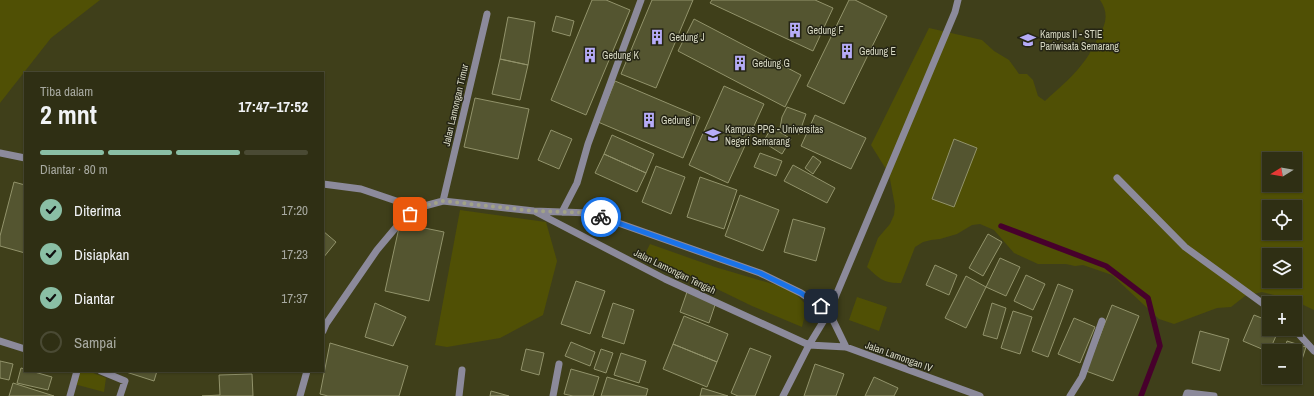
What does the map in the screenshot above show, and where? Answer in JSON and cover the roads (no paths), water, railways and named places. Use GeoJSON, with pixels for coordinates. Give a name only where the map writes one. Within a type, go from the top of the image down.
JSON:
{"type":"FeatureCollection","features":[{"type":"Feature","properties":{"kind":"street"},"geometry":{"type":"LineString","coordinates":[[562,212],[577,183],[588,144],[641,0]]}},
{"type":"Feature","properties":{"kind":"street"},"geometry":{"type":"LineString","coordinates":[[783,396],[809,345],[829,312],[955,12],[958,0]]}},
{"type":"Feature","properties":{"kind":"street"},"geometry":{"type":"LineString","coordinates":[[955,12],[964,0]]}},
{"type":"Feature","properties":{"kind":"street","name":"Jalan Lamongan Timur"},"geometry":{"type":"LineString","coordinates":[[443,201],[487,14]]}},
{"type":"Feature","properties":{"kind":"street"},"geometry":{"type":"LineString","coordinates":[[0,153],[24,158]]}},
{"type":"Feature","properties":{"kind":"street"},"geometry":{"type":"LineString","coordinates":[[1116,178],[1184,247],[1262,303]]}},
{"type":"Feature","properties":{"kind":"street"},"geometry":{"type":"LineString","coordinates":[[324,184],[361,189],[417,208]]}},
{"type":"Feature","properties":{"kind":"street"},"geometry":{"type":"LineString","coordinates":[[324,329],[377,250],[403,219],[417,208],[443,201]]}},
{"type":"Feature","properties":{"kind":"street","name":"Jalan Lamongan Tengah"},"geometry":{"type":"LineString","coordinates":[[443,201],[534,211],[590,213],[760,273],[801,293],[829,312]]}},
{"type":"Feature","properties":{"kind":"street","name":"Jalan Lamongan Tengah"},"geometry":{"type":"LineString","coordinates":[[534,211],[665,279],[809,345]]}},
{"type":"Feature","properties":{"kind":"street"},"geometry":{"type":"LineString","coordinates":[[829,312],[846,347]]}},
{"type":"Feature","properties":{"kind":"street"},"geometry":{"type":"LineString","coordinates":[[1070,396],[1082,377],[1102,321]]}},
{"type":"Feature","properties":{"kind":"street"},"geometry":{"type":"LineString","coordinates":[[1300,336],[1314,351]]}},
{"type":"Feature","properties":{"kind":"street"},"geometry":{"type":"LineString","coordinates":[[0,341],[24,349]]}},
{"type":"Feature","properties":{"kind":"street","name":"Jalan Lamongan IV"},"geometry":{"type":"LineString","coordinates":[[809,345],[846,347],[980,396]]}},
{"type":"Feature","properties":{"kind":"street"},"geometry":{"type":"LineString","coordinates":[[553,396],[560,364]]}},
{"type":"Feature","properties":{"kind":"street"},"geometry":{"type":"LineString","coordinates":[[458,396],[462,370]]}},
{"type":"Feature","properties":{"kind":"street"},"geometry":{"type":"LineString","coordinates":[[72,395],[77,372]]}},
{"type":"Feature","properties":{"kind":"street"},"geometry":{"type":"LineString","coordinates":[[104,372],[125,381],[120,396]]}},
{"type":"Feature","properties":{"kind":"street"},"geometry":{"type":"LineString","coordinates":[[300,396],[307,372]]}},
{"type":"Feature","properties":{"kind":"street"},"geometry":{"type":"LineString","coordinates":[[1186,396],[1187,393],[1214,396]]}},
{"type":"Feature","properties":{"kind":"waterway"},"geometry":{"type":"LineString","coordinates":[[1001,226],[1106,266],[1148,298],[1160,346],[1141,396]]}},
{"type":"Feature","properties":{"kind":"place","name":"Gedung F"},"geometry":{"type":"Point","coordinates":[795,30]}},
{"type":"Feature","properties":{"kind":"place","name":"Gedung J"},"geometry":{"type":"Point","coordinates":[657,37]}},
{"type":"Feature","properties":{"kind":"place","name":"Kampus II - STIE Pariwisata Semarang"},"geometry":{"type":"Point","coordinates":[1028,40]}},
{"type":"Feature","properties":{"kind":"place","name":"Gedung E"},"geometry":{"type":"Point","coordinates":[847,51]}},
{"type":"Feature","properties":{"kind":"place","name":"Gedung K"},"geometry":{"type":"Point","coordinates":[590,55]}},
{"type":"Feature","properties":{"kind":"place","name":"Gedung G"},"geometry":{"type":"Point","coordinates":[740,63]}},
{"type":"Feature","properties":{"kind":"place","name":"Gedung I"},"geometry":{"type":"Point","coordinates":[649,120]}},
{"type":"Feature","properties":{"kind":"place","name":"Kampus PPG - Universitas Negeri Semarang"},"geometry":{"type":"Point","coordinates":[713,135]}}]}
